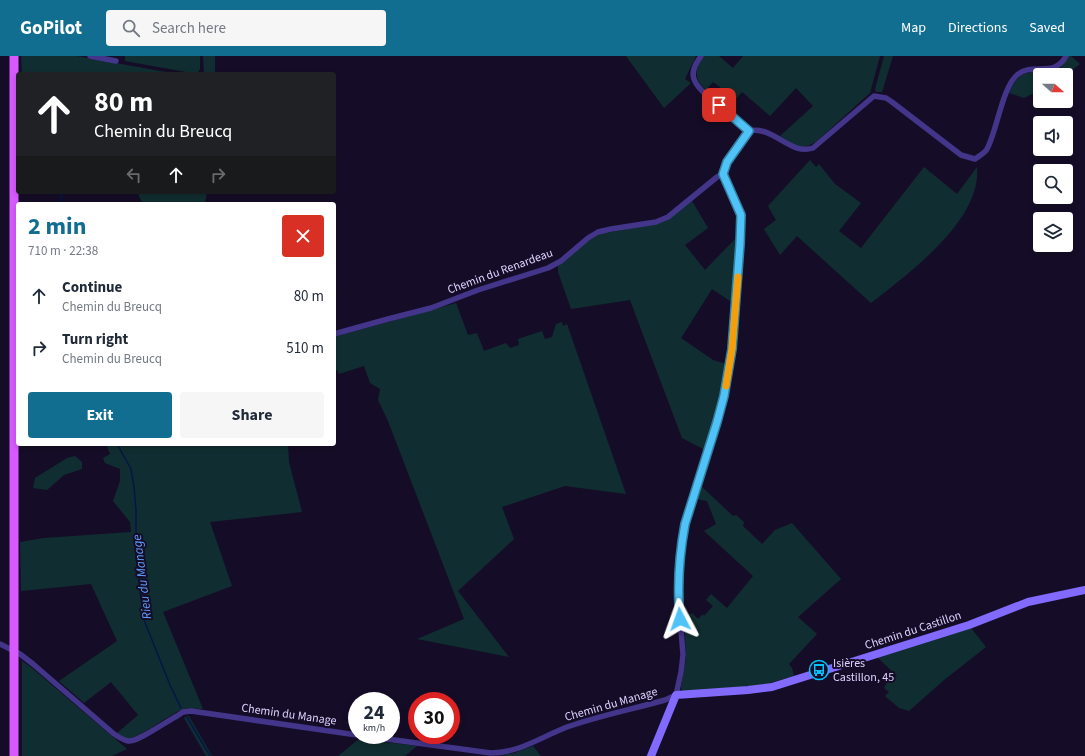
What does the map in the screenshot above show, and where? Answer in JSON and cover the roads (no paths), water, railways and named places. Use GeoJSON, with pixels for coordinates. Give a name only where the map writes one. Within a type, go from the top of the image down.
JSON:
{"type":"FeatureCollection","features":[{"type":"Feature","properties":{"kind":"main road"},"geometry":{"type":"LineString","coordinates":[[14,56],[14,756]]}},
{"type":"Feature","properties":{"kind":"street"},"geometry":{"type":"LineString","coordinates":[[90,56],[116,61]]}},
{"type":"Feature","properties":{"kind":"street"},"geometry":{"type":"LineString","coordinates":[[701,56],[693,70],[694,79],[697,86],[749,131]]}},
{"type":"Feature","properties":{"kind":"street"},"geometry":{"type":"LineString","coordinates":[[651,756],[676,695],[681,672],[683,655],[678,590],[680,555],[685,524],[724,396],[732,349],[741,215],[723,174],[727,162],[749,131],[755,130],[766,132],[799,149],[807,150],[813,148],[874,96],[886,98],[961,154],[975,159],[986,150],[1008,90],[1017,75],[1023,71],[1033,68],[1041,70],[1060,65],[1066,56]]}},
{"type":"Feature","properties":{"kind":"street","name":"Chemin du Renardeau"},"geometry":{"type":"LineString","coordinates":[[336,333],[381,320],[431,308],[478,290],[548,268],[560,261],[588,238],[598,232],[656,222],[668,217],[710,182],[723,174]]}},
{"type":"Feature","properties":{"kind":"street","name":"Chemin du Castillon"},"geometry":{"type":"LineString","coordinates":[[676,695],[772,687],[969,625],[1028,602],[1085,590]]}},
{"type":"Feature","properties":{"kind":"street","name":"Chemin du Manage"},"geometry":{"type":"LineString","coordinates":[[0,644],[20,654],[51,678],[119,737],[128,741],[138,739],[183,712],[191,711],[350,734],[500,753],[518,749],[568,727],[665,700],[676,695]]}},
{"type":"Feature","properties":{"kind":"waterway","name":"Rieu du Manage"},"geometry":{"type":"LineString","coordinates":[[60,194],[62,202]]}},
{"type":"Feature","properties":{"kind":"waterway","name":"Rieu du Manage"},"geometry":{"type":"LineString","coordinates":[[118,446],[131,469],[134,487],[136,510],[136,554],[144,620],[170,685],[181,708]]}},
{"type":"Feature","properties":{"kind":"waterway","name":"Rieu du Manage"},"geometry":{"type":"LineString","coordinates":[[187,717],[210,756]]}},
{"type":"Feature","properties":{"kind":"place","name":"Isières Castillon, 45"},"geometry":{"type":"Point","coordinates":[819,670]}}]}
